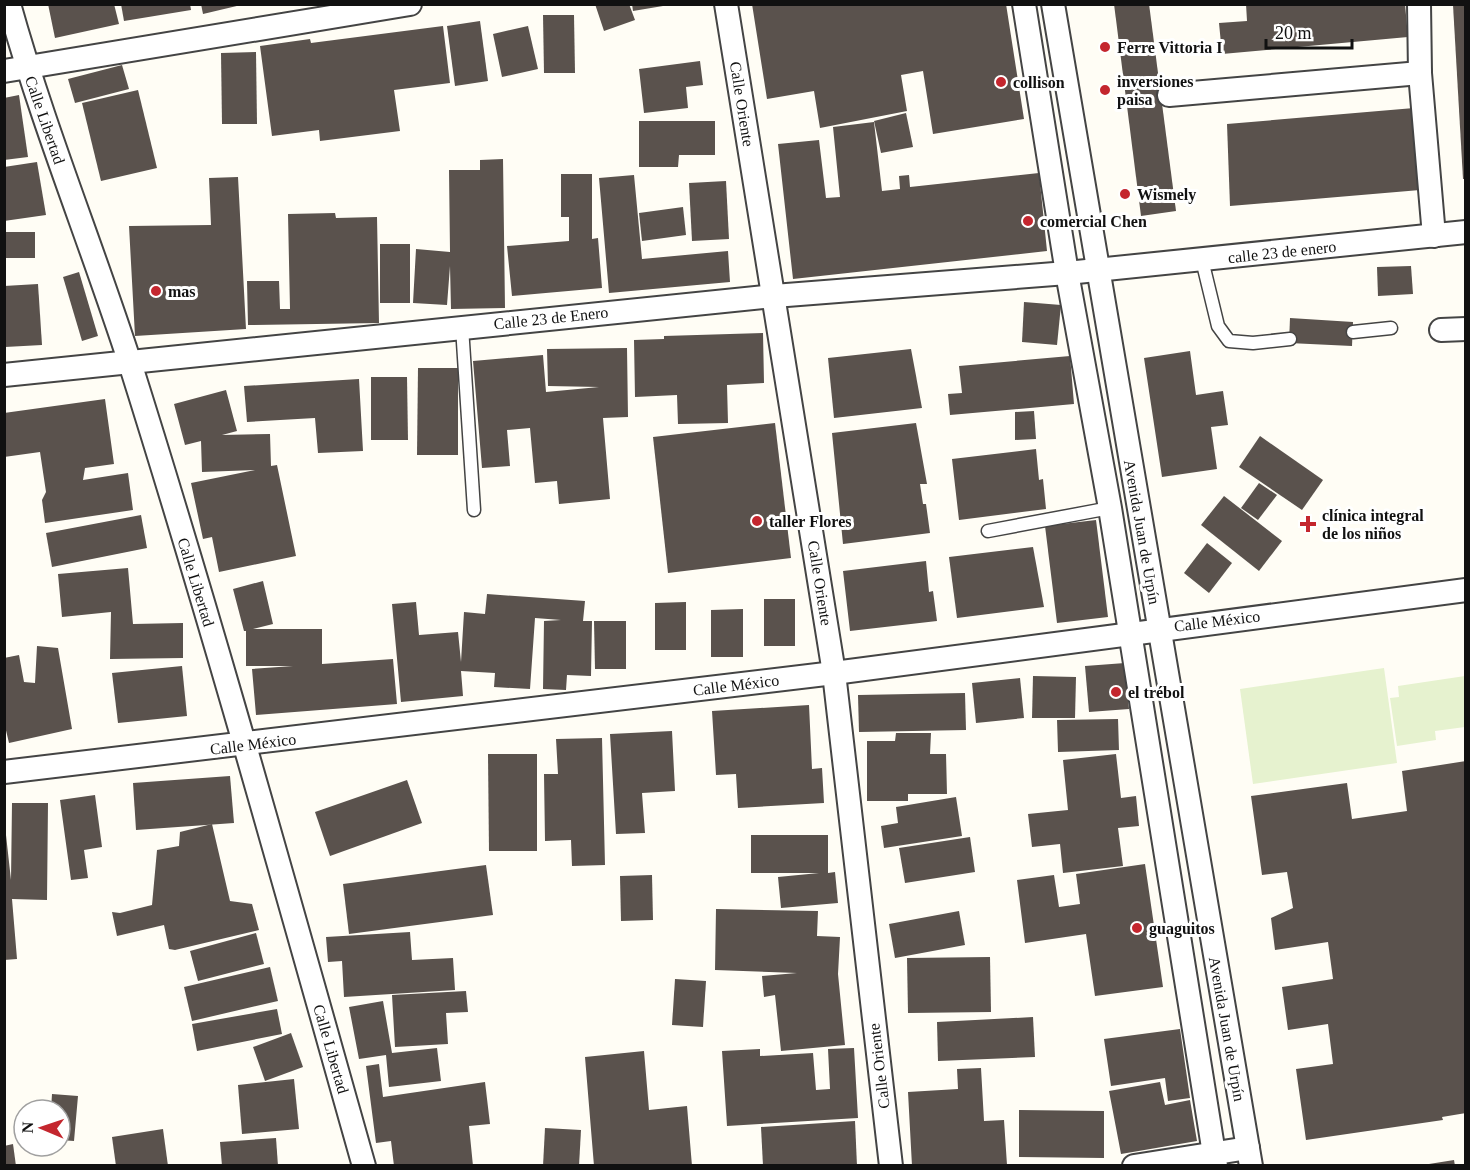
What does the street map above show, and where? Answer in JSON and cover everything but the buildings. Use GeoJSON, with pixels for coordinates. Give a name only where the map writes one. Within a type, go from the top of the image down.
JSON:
{"type":"FeatureCollection","features":[{"type":"Feature","properties":{"kind":"street","name":"Calle Libertad"},"geometry":{"type":"LineString","coordinates":[[9,4],[16,69],[129,361],[245,745],[364,1166]]}},
{"type":"Feature","properties":{"kind":"street"},"geometry":{"type":"LineString","coordinates":[[16,69],[410,4]]}},
{"type":"Feature","properties":{"kind":"street","name":"Calle Oriente"},"geometry":{"type":"LineString","coordinates":[[726,4],[834,673],[891,1166]]}},
{"type":"Feature","properties":{"kind":"street","name":"Avenida Juan de Urpín"},"geometry":{"type":"LineString","coordinates":[[1024,4],[1067,273],[1110,508],[1215,1160]]}},
{"type":"Feature","properties":{"kind":"street","name":"Avenida Juan de Urpín"},"geometry":{"type":"LineString","coordinates":[[1053,4],[1249,1157]]}},
{"type":"Feature","properties":{"kind":"street"},"geometry":{"type":"LineString","coordinates":[[1419,4],[1420,73],[1434,236]]}},
{"type":"Feature","properties":{"kind":"street"},"geometry":{"type":"LineString","coordinates":[[1169,96],[1420,73]]}},
{"type":"Feature","properties":{"kind":"street","name":"calle 23 de enero"},"geometry":{"type":"LineString","coordinates":[[1098,269],[1466,232]]}},
{"type":"Feature","properties":{"kind":"street","name":"Calle 23 de Enero"},"geometry":{"type":"LineString","coordinates":[[4,375],[774,296],[1098,269]]}},
{"type":"Feature","properties":{"kind":"street"},"geometry":{"type":"LineString","coordinates":[[1441,330],[1466,329]]}},
{"type":"Feature","properties":{"kind":"street","name":"Calle México"},"geometry":{"type":"LineString","coordinates":[[4,772],[834,673],[1466,590]]}},
{"type":"Feature","properties":{"kind":"street"},"geometry":{"type":"LineString","coordinates":[[1134,1166],[1249,1157]]}},
{"type":"Feature","properties":{"kind":"lane"},"geometry":{"type":"LineString","coordinates":[[1202,260],[1218,326],[1229,341],[1253,343],[1290,339]]}},
{"type":"Feature","properties":{"kind":"lane"},"geometry":{"type":"LineString","coordinates":[[462,327],[474,510]]}},
{"type":"Feature","properties":{"kind":"lane"},"geometry":{"type":"LineString","coordinates":[[1353,332],[1391,328]]}},
{"type":"Feature","properties":{"kind":"lane"},"geometry":{"type":"LineString","coordinates":[[988,531],[1110,508]]}},
{"type":"Feature","properties":{"kind":"green space"},"geometry":{"type":"Polygon","coordinates":[[[1384,668],[1397,763],[1253,784],[1240,689],[1384,668]]]}},
{"type":"Feature","properties":{"kind":"green space"},"geometry":{"type":"Polygon","coordinates":[[[1465,676],[1465,727],[1435,731],[1436,740],[1397,746],[1390,698],[1399,697],[1398,686],[1465,676]]]}},
{"type":"Feature","properties":{"kind":"place","name":"Ferre Vittoria I"},"geometry":{"type":"Point","coordinates":[1105,47]}},
{"type":"Feature","properties":{"kind":"place","name":"collison"},"geometry":{"type":"Point","coordinates":[1001,82]}},
{"type":"Feature","properties":{"kind":"place","name":"inversiones paisa"},"geometry":{"type":"Point","coordinates":[1105,90]}},
{"type":"Feature","properties":{"kind":"place","name":"Wismely"},"geometry":{"type":"Point","coordinates":[1125,194]}},
{"type":"Feature","properties":{"kind":"place","name":"comercial Chen"},"geometry":{"type":"Point","coordinates":[1028,221]}},
{"type":"Feature","properties":{"kind":"place","name":"mas"},"geometry":{"type":"Point","coordinates":[156,291]}},
{"type":"Feature","properties":{"kind":"place","name":"taller Flores"},"geometry":{"type":"Point","coordinates":[757,521]}},
{"type":"Feature","properties":{"kind":"place","name":"clínica integral de los niños"},"geometry":{"type":"Point","coordinates":[1308,524]}},
{"type":"Feature","properties":{"kind":"place","name":"el trébol"},"geometry":{"type":"Point","coordinates":[1116,692]}},
{"type":"Feature","properties":{"kind":"place","name":"guaguitos"},"geometry":{"type":"Point","coordinates":[1137,928]}}]}
